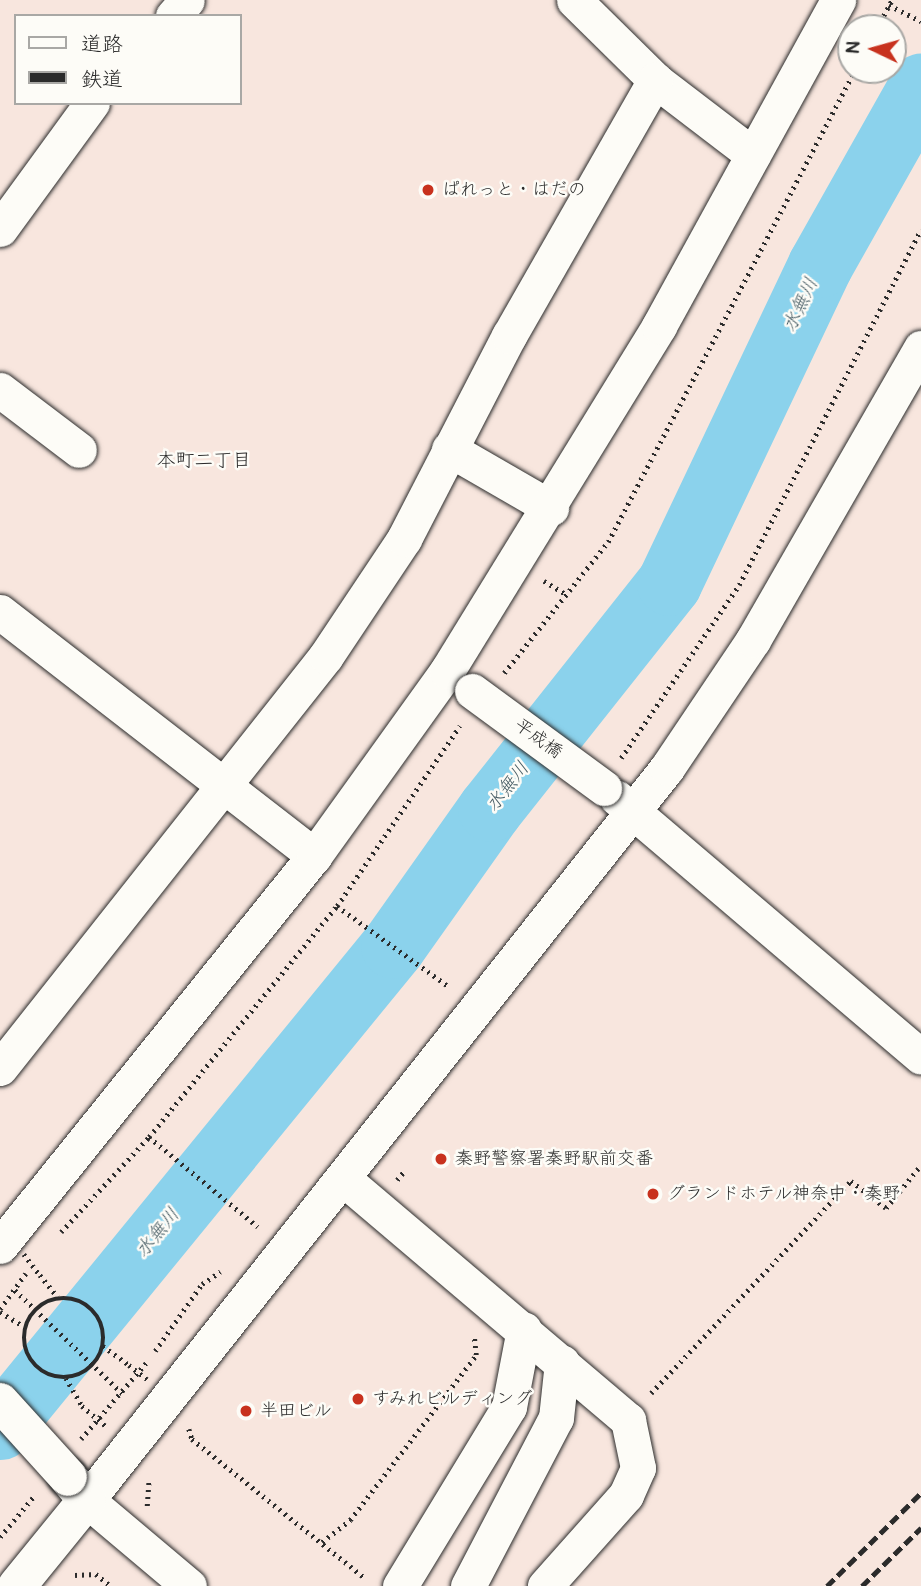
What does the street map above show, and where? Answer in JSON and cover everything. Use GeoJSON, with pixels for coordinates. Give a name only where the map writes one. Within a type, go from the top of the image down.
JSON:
{"type":"FeatureCollection","features":[{"type":"Feature","properties":{"kind":"main road"},"geometry":{"type":"LineString","coordinates":[[0,1402],[78,1488],[17,1586]]}},
{"type":"Feature","properties":{"kind":"street"},"geometry":{"type":"LineString","coordinates":[[175,14],[187,0]]}},
{"type":"Feature","properties":{"kind":"street"},"geometry":{"type":"LineString","coordinates":[[574,0],[655,80],[753,155]]}},
{"type":"Feature","properties":{"kind":"street"},"geometry":{"type":"LineString","coordinates":[[12,1250],[314,856],[471,690],[551,508],[753,155],[838,0]]}},
{"type":"Feature","properties":{"kind":"street"},"geometry":{"type":"LineString","coordinates":[[0,1068],[226,787],[404,539],[449,449],[655,80]]}},
{"type":"Feature","properties":{"kind":"street"},"geometry":{"type":"LineString","coordinates":[[0,229],[91,105]]}},
{"type":"Feature","properties":{"kind":"street"},"geometry":{"type":"LineString","coordinates":[[189,1586],[78,1488],[346,1181],[635,811],[753,640],[921,348]]}},
{"type":"Feature","properties":{"kind":"street"},"geometry":{"type":"LineString","coordinates":[[0,390],[58,415],[79,450]]}},
{"type":"Feature","properties":{"kind":"street"},"geometry":{"type":"LineString","coordinates":[[449,449],[551,508]]}},
{"type":"Feature","properties":{"kind":"street"},"geometry":{"type":"LineString","coordinates":[[0,612],[35,642],[314,856]]}},
{"type":"Feature","properties":{"kind":"street","name":"平成橋"},"geometry":{"type":"LineString","coordinates":[[471,690],[635,811],[921,1057]]}},
{"type":"Feature","properties":{"kind":"street"},"geometry":{"type":"LineString","coordinates":[[346,1181],[524,1329],[628,1420],[638,1468],[626,1495],[545,1586]]}},
{"type":"Feature","properties":{"kind":"street"},"geometry":{"type":"LineString","coordinates":[[400,1586],[509,1407],[524,1329]]}},
{"type":"Feature","properties":{"kind":"street"},"geometry":{"type":"LineString","coordinates":[[468,1586],[556,1418],[562,1362]]}},
{"type":"Feature","properties":{"kind":"path"},"geometry":{"type":"LineString","coordinates":[[891,2],[921,21]]}},
{"type":"Feature","properties":{"kind":"path"},"geometry":{"type":"LineString","coordinates":[[58,1236],[149,1137],[337,905],[471,690],[567,595],[650,468],[848,84]]}},
{"type":"Feature","properties":{"kind":"path"},"geometry":{"type":"LineString","coordinates":[[676,680],[739,585],[921,230]]}},
{"type":"Feature","properties":{"kind":"path"},"geometry":{"type":"LineString","coordinates":[[544,581],[567,595]]}},
{"type":"Feature","properties":{"kind":"path"},"geometry":{"type":"LineString","coordinates":[[337,905],[448,986]]}},
{"type":"Feature","properties":{"kind":"path"},"geometry":{"type":"LineString","coordinates":[[149,1137],[258,1227]]}},
{"type":"Feature","properties":{"kind":"path"},"geometry":{"type":"LineString","coordinates":[[650,1393],[851,1181],[886,1208],[921,1165]]}},
{"type":"Feature","properties":{"kind":"path"},"geometry":{"type":"LineString","coordinates":[[12,1250],[58,1297],[94,1310],[103,1346],[147,1379]]}},
{"type":"Feature","properties":{"kind":"path"},"geometry":{"type":"LineString","coordinates":[[39,1256],[0,1310],[24,1327],[32,1364],[66,1378],[82,1406],[108,1428]]}},
{"type":"Feature","properties":{"kind":"path"},"geometry":{"type":"LineString","coordinates":[[15,1290],[120,1392]]}},
{"type":"Feature","properties":{"kind":"path"},"geometry":{"type":"LineString","coordinates":[[24,1327],[37,1307],[58,1297]]}},
{"type":"Feature","properties":{"kind":"path"},"geometry":{"type":"LineString","coordinates":[[322,1542],[350,1520],[476,1355],[468,1326]]}},
{"type":"Feature","properties":{"kind":"path"},"geometry":{"type":"LineString","coordinates":[[66,1378],[90,1368],[103,1346]]}},
{"type":"Feature","properties":{"kind":"path"},"geometry":{"type":"LineString","coordinates":[[188,1425],[192,1439],[373,1586]]}},
{"type":"Feature","properties":{"kind":"path"},"geometry":{"type":"LineString","coordinates":[[66,1575],[96,1574],[111,1586]]}},
{"type":"Feature","properties":{"kind":"waterway","name":"水無川"},"geometry":{"type":"LineString","coordinates":[[0,1427],[393,946],[490,809],[669,583],[820,265],[921,86]]}},
{"type":"Feature","properties":{"kind":"railway"},"geometry":{"type":"LineString","coordinates":[[827,1586],[921,1493]]}},
{"type":"Feature","properties":{"kind":"railway"},"geometry":{"type":"LineString","coordinates":[[862,1586],[921,1528]]}},
{"type":"Feature","properties":{"kind":"place","name":"ぱれっと・はだの"},"geometry":{"type":"Point","coordinates":[428,190]}},
{"type":"Feature","properties":{"kind":"place","name":"秦野警察署秦野駅前交番"},"geometry":{"type":"Point","coordinates":[441,1159]}},
{"type":"Feature","properties":{"kind":"place","name":"グランドホテル神奈中・秦野"},"geometry":{"type":"Point","coordinates":[653,1194]}},
{"type":"Feature","properties":{"kind":"place","name":"すみれビルディング"},"geometry":{"type":"Point","coordinates":[358,1399]}},
{"type":"Feature","properties":{"kind":"place","name":"半田ビル"},"geometry":{"type":"Point","coordinates":[246,1411]}},
{"type":"Feature","properties":{"kind":"district","name":"本町二丁目"},"geometry":{"type":"Point","coordinates":[204,461]}}]}
